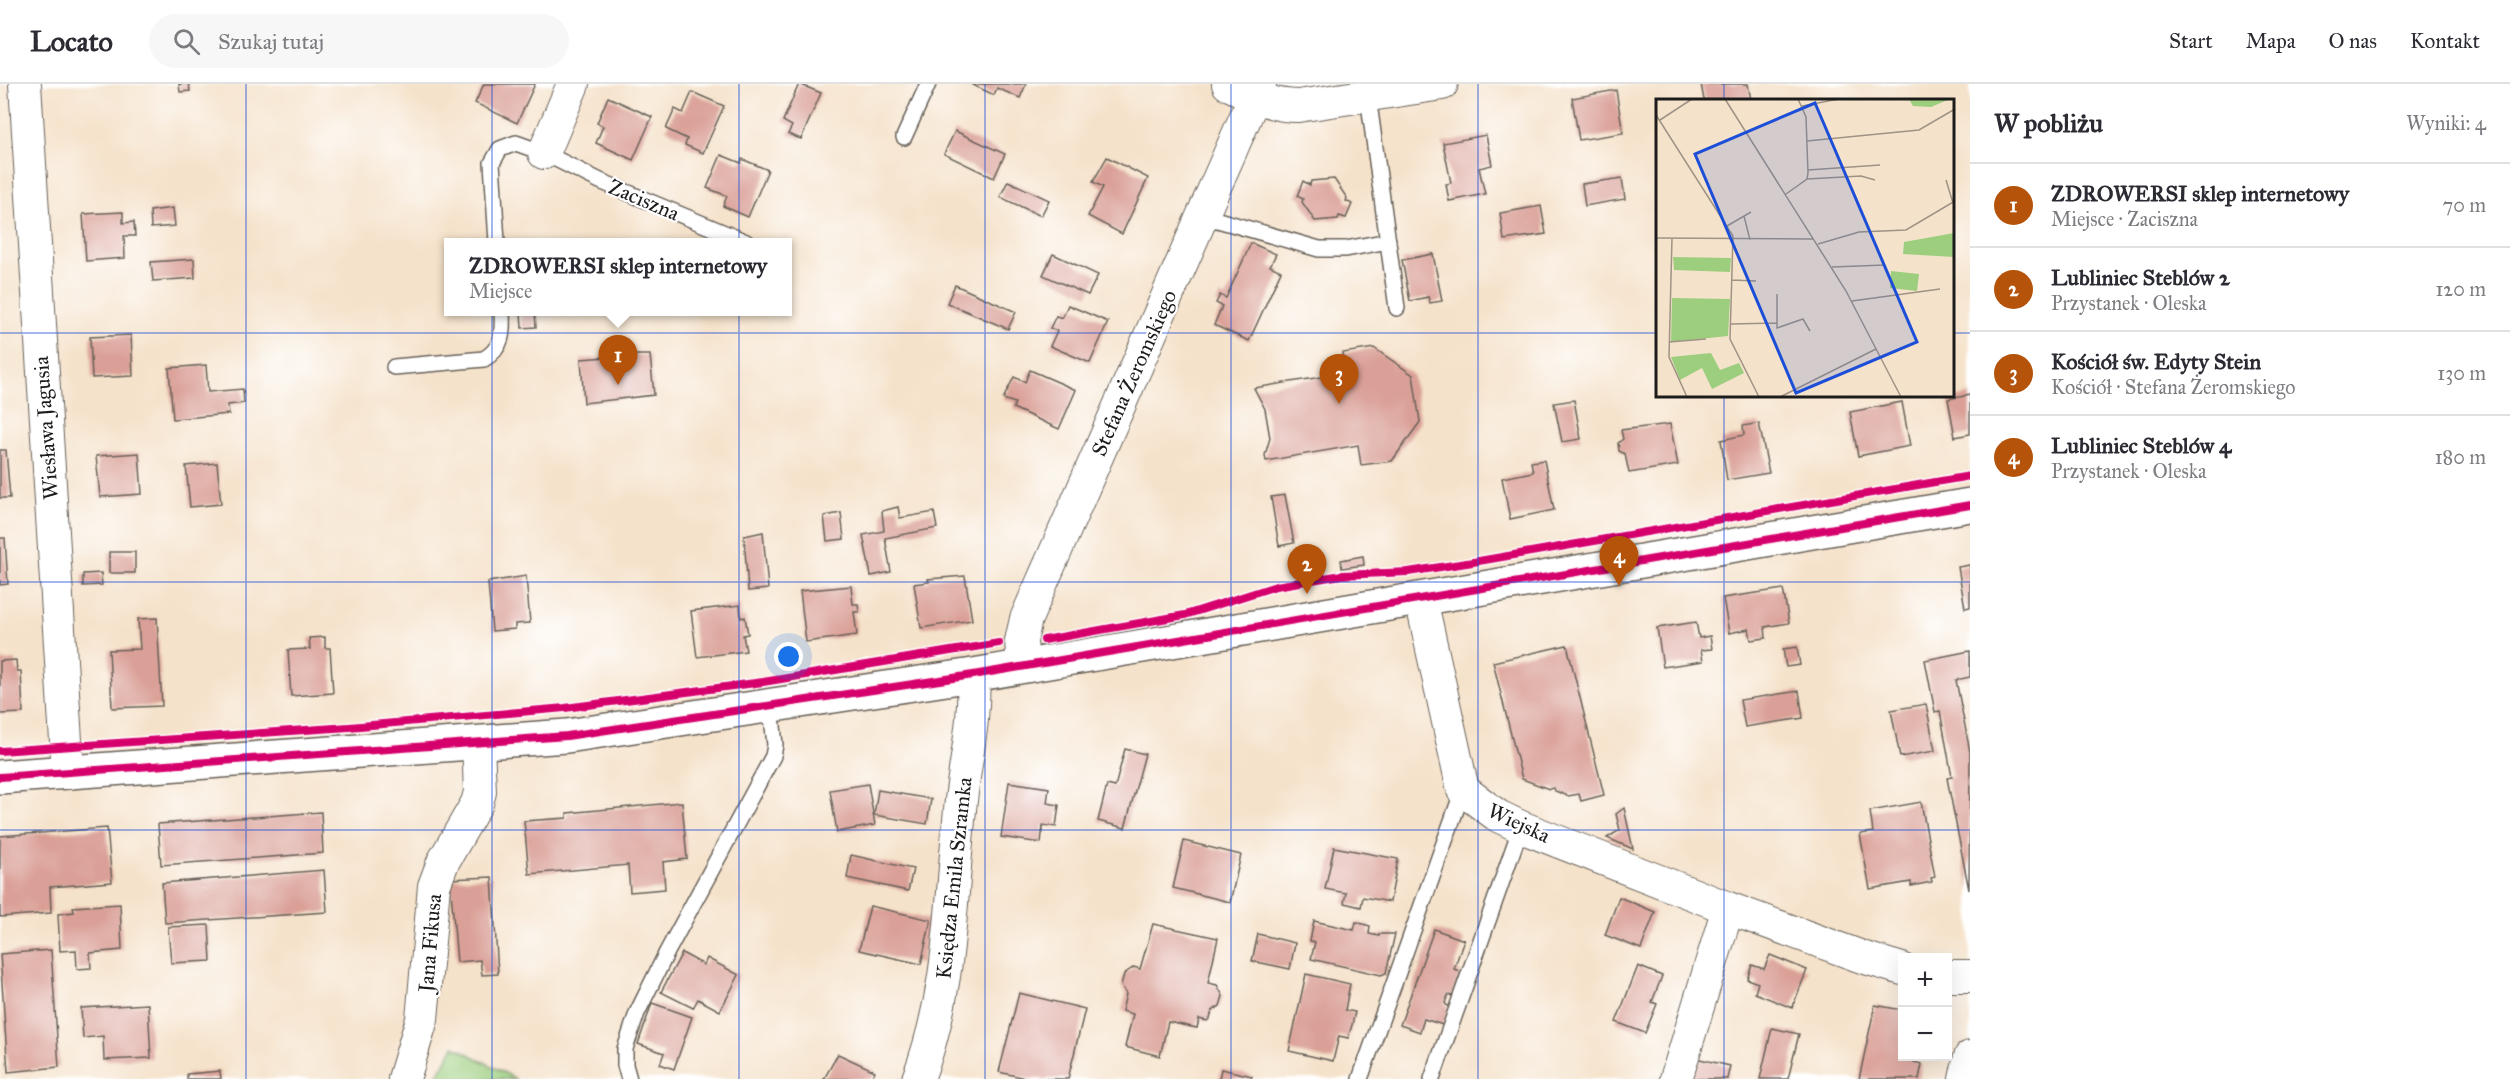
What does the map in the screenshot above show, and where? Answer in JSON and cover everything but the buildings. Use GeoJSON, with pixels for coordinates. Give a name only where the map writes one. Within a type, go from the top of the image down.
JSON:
{"type":"FeatureCollection","features":[{"type":"Feature","properties":{"kind":"street","name":"Wiesława Jagusia"},"geometry":{"type":"LineString","coordinates":[[25,84],[68,772]]}},
{"type":"Feature","properties":{"kind":"street"},"geometry":{"type":"LineString","coordinates":[[544,153],[573,84]]}},
{"type":"Feature","properties":{"kind":"street"},"geometry":{"type":"LineString","coordinates":[[1248,88],[1282,106],[1298,106],[1442,84]]}},
{"type":"Feature","properties":{"kind":"street","name":"Stefana Żeromskiego"},"geometry":{"type":"LineString","coordinates":[[1023,665],[1021,641],[1026,619],[1204,216],[1248,88]]}},
{"type":"Feature","properties":{"kind":"street"},"geometry":{"type":"LineString","coordinates":[[0,777],[567,736],[973,675],[1970,505]]}},
{"type":"Feature","properties":{"kind":"street"},"geometry":{"type":"LineString","coordinates":[[1421,599],[1463,790]]}},
{"type":"Feature","properties":{"kind":"street","name":"Księdza Emila Szramka"},"geometry":{"type":"LineString","coordinates":[[918,1079],[934,1028],[946,970],[960,808],[974,707],[973,675]]}},
{"type":"Feature","properties":{"kind":"street","name":"Jana Fikusa"},"geometry":{"type":"LineString","coordinates":[[404,1079],[422,1019],[434,886],[443,862],[477,803],[480,792],[478,743]]}},
{"type":"Feature","properties":{"kind":"street","name":"Wiejska"},"geometry":{"type":"LineString","coordinates":[[1463,790],[1498,816],[1521,827],[1728,908],[1898,968]]}},
{"type":"Feature","properties":{"kind":"street"},"geometry":{"type":"LineString","coordinates":[[1676,1079],[1728,908]]}},
{"type":"Feature","properties":{"kind":"street"},"geometry":{"type":"LineString","coordinates":[[1952,976],[1970,976]]}},
{"type":"Feature","properties":{"kind":"street"},"geometry":{"type":"LineString","coordinates":[[1965,1079],[1970,1057]]}},
{"type":"Feature","properties":{"kind":"lane"},"geometry":{"type":"LineString","coordinates":[[904,137],[928,84]]}},
{"type":"Feature","properties":{"kind":"lane"},"geometry":{"type":"LineString","coordinates":[[1368,96],[1397,308]]}},
{"type":"Feature","properties":{"kind":"lane","name":"Zaciszna"},"geometry":{"type":"LineString","coordinates":[[497,238],[492,163],[495,155],[507,145],[516,143],[544,153],[600,181],[734,238]]}},
{"type":"Feature","properties":{"kind":"lane"},"geometry":{"type":"LineString","coordinates":[[1204,216],[1319,249],[1346,249],[1388,241]]}},
{"type":"Feature","properties":{"kind":"lane"},"geometry":{"type":"LineString","coordinates":[[394,367],[484,359],[492,355],[502,339],[502,316]]}},
{"type":"Feature","properties":{"kind":"lane"},"geometry":{"type":"LineString","coordinates":[[629,1079],[625,1065],[625,1049],[638,1013],[667,952],[772,756],[775,745],[771,707]]}},
{"type":"Feature","properties":{"kind":"lane"},"geometry":{"type":"LineString","coordinates":[[1360,1079],[1463,790]]}},
{"type":"Feature","properties":{"kind":"lane"},"geometry":{"type":"LineString","coordinates":[[1432,1079],[1521,827]]}},
{"type":"Feature","properties":{"kind":"green space"},"geometry":{"type":"Polygon","coordinates":[[[454,1046],[516,1079],[436,1079],[454,1046]]]}},
{"type":"Feature","properties":{"kind":"cycle path"},"geometry":{"type":"LineString","coordinates":[[1044,640],[1185,615],[1276,586],[1342,575],[1408,572],[1473,562],[1970,476]]}},
{"type":"Feature","properties":{"kind":"cycle path"},"geometry":{"type":"LineString","coordinates":[[0,777],[567,736],[973,675],[1970,505]]}},
{"type":"Feature","properties":{"kind":"cycle path"},"geometry":{"type":"LineString","coordinates":[[0,751],[349,727],[565,708],[763,682],[999,643]]}},
{"type":"Feature","properties":{"kind":"place","name":"ZDROWERSI sklep internetowy"},"geometry":{"type":"Point","coordinates":[618,385]}},
{"type":"Feature","properties":{"kind":"place","name":"Kościół św. Edyty Stein"},"geometry":{"type":"Point","coordinates":[1339,404]}},
{"type":"Feature","properties":{"kind":"place","name":"Lubliniec Steblów 4"},"geometry":{"type":"Point","coordinates":[1619,586]}},
{"type":"Feature","properties":{"kind":"place","name":"Lubliniec Steblów 2"},"geometry":{"type":"Point","coordinates":[1307,594]}}]}
